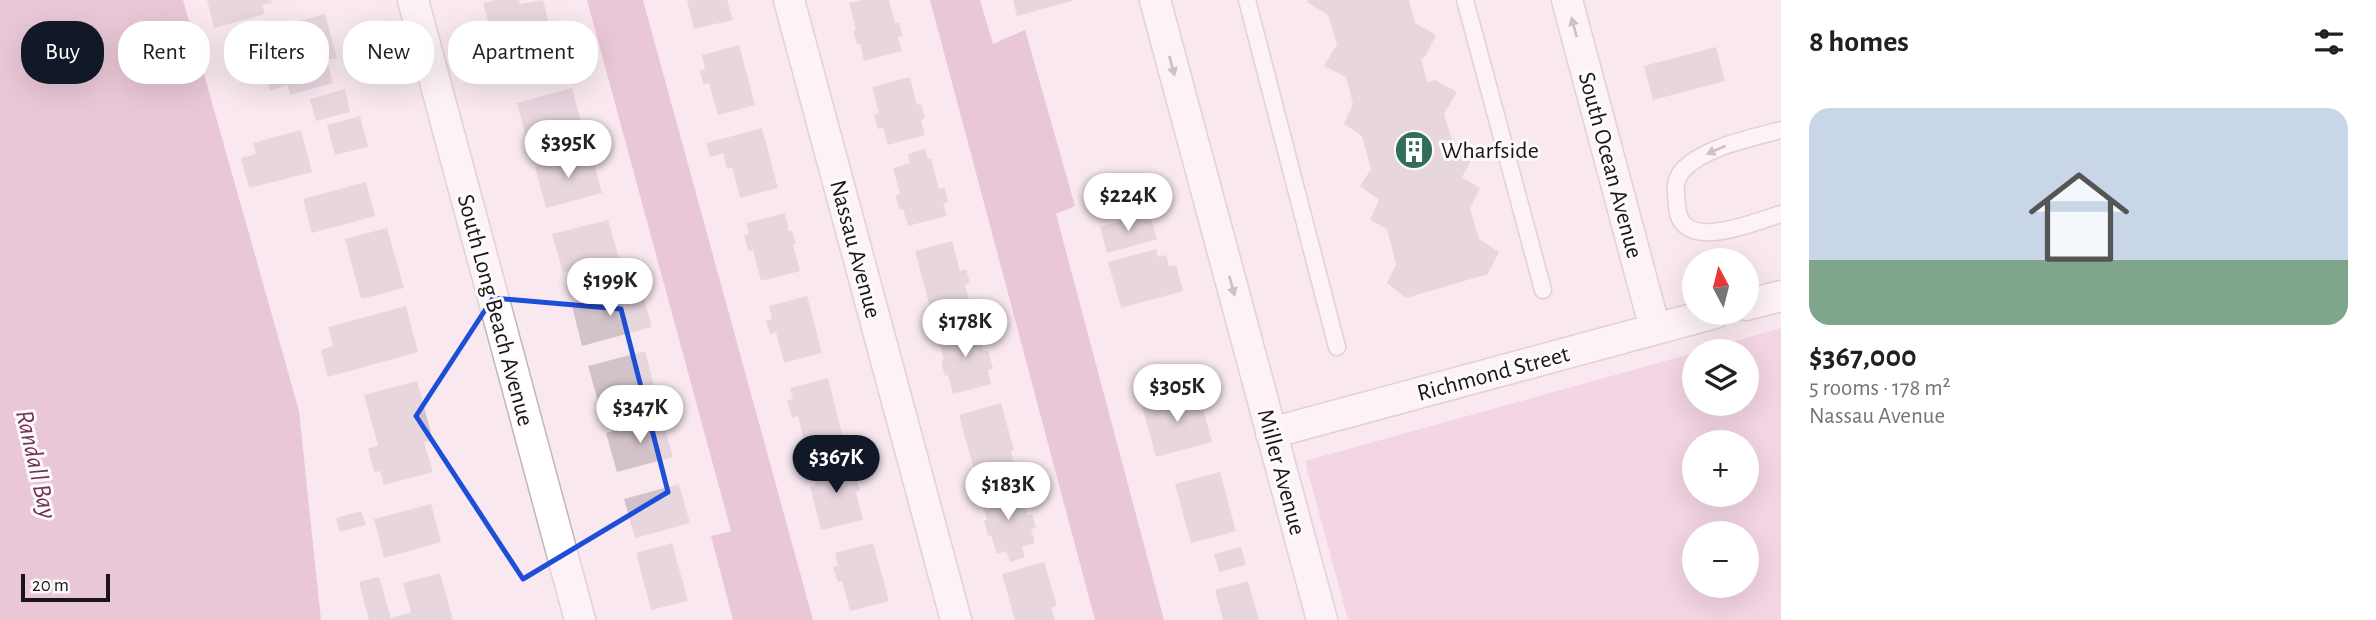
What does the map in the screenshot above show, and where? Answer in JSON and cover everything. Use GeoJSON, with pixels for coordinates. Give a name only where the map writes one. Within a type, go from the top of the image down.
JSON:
{"type":"FeatureCollection","features":[{"type":"Feature","properties":{"kind":"street","name":"South Long Beach Avenue"},"geometry":{"type":"LineString","coordinates":[[413,0],[580,620]]}},
{"type":"Feature","properties":{"kind":"street","name":"Nassau Avenue"},"geometry":{"type":"LineString","coordinates":[[789,0],[956,620]]}},
{"type":"Feature","properties":{"kind":"street","name":"Miller Avenue"},"geometry":{"type":"LineString","coordinates":[[1155,0],[1322,620]]}},
{"type":"Feature","properties":{"kind":"street","name":"South Ocean Avenue"},"geometry":{"type":"LineString","coordinates":[[1567,0],[1656,329]]}},
{"type":"Feature","properties":{"kind":"street"},"geometry":{"type":"LineString","coordinates":[[1759,302],[1781,296]]}},
{"type":"Feature","properties":{"kind":"street","name":"Richmond Street"},"geometry":{"type":"LineString","coordinates":[[1271,433],[1682,322]]}},
{"type":"Feature","properties":{"kind":"lane"},"geometry":{"type":"LineString","coordinates":[[1247,0],[1337,347]]}},
{"type":"Feature","properties":{"kind":"lane"},"geometry":{"type":"LineString","coordinates":[[1465,0],[1543,290]]}},
{"type":"Feature","properties":{"kind":"lane"},"geometry":{"type":"LineString","coordinates":[[1781,130],[1716,149],[1683,169],[1675,182],[1677,214],[1687,229],[1699,234],[1718,232],[1781,214]]}},
{"type":"Feature","properties":{"kind":"highlighted area"},"geometry":{"type":"Polygon","coordinates":[[[493,298],[621,309],[668,492],[523,579],[416,416],[493,298]]]}},
{"type":"Feature","properties":{"kind":"shaded area"},"geometry":{"type":"Polygon","coordinates":[[[1781,328],[1781,620],[1348,620],[1305,461],[1682,356],[1682,416],[1759,416],[1759,339],[1742,339],[1781,328]]]}},
{"type":"Feature","properties":{"kind":"water","name":"Randall Bay"},"geometry":{"type":"Polygon","coordinates":[[[0,0],[183,0],[189,21],[118,21],[118,84],[207,84],[299,411],[321,620],[0,620],[0,0]]]}},
{"type":"Feature","properties":{"kind":"water"},"geometry":{"type":"Polygon","coordinates":[[[587,0],[643,0],[813,620],[733,620],[711,536],[731,531],[598,41],[598,21],[593,21],[587,0]]]}},
{"type":"Feature","properties":{"kind":"water"},"geometry":{"type":"Polygon","coordinates":[[[930,0],[980,0],[993,44],[1025,30],[1075,206],[1056,214],[1164,620],[1095,620],[930,0]]]}},
{"type":"Feature","properties":{"kind":"building"},"geometry":{"type":"Polygon","coordinates":[[[207,0],[271,0],[272,3],[262,5],[265,14],[240,21],[224,21],[224,25],[214,28],[207,0]]]}},
{"type":"Feature","properties":{"kind":"building"},"geometry":{"type":"Polygon","coordinates":[[[519,0],[520,4],[543,0],[548,21],[488,21],[483,3],[519,0]]]}},
{"type":"Feature","properties":{"kind":"building"},"geometry":{"type":"Polygon","coordinates":[[[687,0],[727,0],[733,20],[694,29],[687,0]]]}},
{"type":"Feature","properties":{"kind":"building"},"geometry":{"type":"Polygon","coordinates":[[[889,0],[895,23],[899,22],[903,36],[898,37],[902,51],[864,61],[853,30],[856,30],[849,3],[889,0]]]}},
{"type":"Feature","properties":{"kind":"building"},"geometry":{"type":"Polygon","coordinates":[[[1013,0],[1072,0],[1072,1],[1017,16],[1013,0]]]}},
{"type":"Feature","properties":{"kind":"building","name":"Wharfside"},"geometry":{"type":"Polygon","coordinates":[[[1409,0],[1415,23],[1436,35],[1425,57],[1421,58],[1427,82],[1435,80],[1457,92],[1444,114],[1453,144],[1473,157],[1462,177],[1480,188],[1470,209],[1479,239],[1499,252],[1488,274],[1406,298],[1387,283],[1396,264],[1387,229],[1370,220],[1379,200],[1360,186],[1371,169],[1362,136],[1344,124],[1353,104],[1346,77],[1324,66],[1337,44],[1328,15],[1307,2],[1409,0]]]}},
{"type":"Feature","properties":{"kind":"building"},"geometry":{"type":"Polygon","coordinates":[[[325,14],[327,21],[299,21],[325,14]]]}},
{"type":"Feature","properties":{"kind":"building"},"geometry":{"type":"Polygon","coordinates":[[[329,29],[337,58],[329,60],[329,29]]]}},
{"type":"Feature","properties":{"kind":"building"},"geometry":{"type":"Polygon","coordinates":[[[739,45],[755,105],[718,115],[709,83],[703,84],[700,71],[705,69],[702,55],[739,45]]]}},
{"type":"Feature","properties":{"kind":"building"},"geometry":{"type":"Polygon","coordinates":[[[1716,47],[1725,81],[1653,100],[1644,66],[1716,47]]]}},
{"type":"Feature","properties":{"kind":"building"},"geometry":{"type":"Polygon","coordinates":[[[329,68],[333,83],[290,95],[287,85],[270,91],[268,84],[329,84],[329,68]]]}},
{"type":"Feature","properties":{"kind":"building"},"geometry":{"type":"Polygon","coordinates":[[[910,77],[917,105],[921,104],[925,118],[921,120],[925,135],[888,145],[883,128],[878,129],[874,115],[879,113],[872,87],[910,77]]]}},
{"type":"Feature","properties":{"kind":"building"},"geometry":{"type":"Polygon","coordinates":[[[572,88],[582,126],[527,141],[517,103],[572,88]]]}},
{"type":"Feature","properties":{"kind":"building"},"geometry":{"type":"Polygon","coordinates":[[[345,89],[350,112],[316,121],[310,99],[345,89]]]}},
{"type":"Feature","properties":{"kind":"building"},"geometry":{"type":"Polygon","coordinates":[[[360,116],[368,147],[335,155],[327,125],[360,116]]]}},
{"type":"Feature","properties":{"kind":"building"},"geometry":{"type":"Polygon","coordinates":[[[762,128],[778,188],[740,198],[732,167],[727,169],[723,153],[710,157],[706,143],[762,128]]]}},
{"type":"Feature","properties":{"kind":"building"},"geometry":{"type":"Polygon","coordinates":[[[301,130],[312,172],[249,188],[241,158],[256,154],[253,143],[301,130]]]}},
{"type":"Feature","properties":{"kind":"building"},"geometry":{"type":"Polygon","coordinates":[[[925,149],[928,159],[931,158],[939,189],[945,188],[948,202],[943,204],[947,216],[908,226],[895,195],[900,194],[893,168],[910,163],[908,154],[925,149]]]}},
{"type":"Feature","properties":{"kind":"building"},"geometry":{"type":"Polygon","coordinates":[[[591,152],[602,193],[546,208],[535,167],[591,152]]]}},
{"type":"Feature","properties":{"kind":"building"},"geometry":{"type":"Polygon","coordinates":[[[366,182],[375,216],[312,233],[303,199],[366,182]]]}},
{"type":"Feature","properties":{"kind":"building"},"geometry":{"type":"Polygon","coordinates":[[[1115,192],[1120,208],[1094,215],[1090,199],[1115,192]]]}},
{"type":"Feature","properties":{"kind":"building"},"geometry":{"type":"Polygon","coordinates":[[[785,213],[789,231],[792,231],[796,244],[793,245],[800,271],[761,281],[753,250],[748,251],[744,235],[749,234],[746,223],[785,213]]]}},
{"type":"Feature","properties":{"kind":"building"},"geometry":{"type":"Polygon","coordinates":[[[1149,213],[1157,239],[1107,253],[1100,227],[1149,213]]]}},
{"type":"Feature","properties":{"kind":"building"},"geometry":{"type":"Polygon","coordinates":[[[608,220],[619,258],[563,273],[552,234],[608,220]]]}},
{"type":"Feature","properties":{"kind":"building"},"geometry":{"type":"Polygon","coordinates":[[[387,228],[404,288],[361,299],[345,239],[387,228]]]}},
{"type":"Feature","properties":{"kind":"building"},"geometry":{"type":"Polygon","coordinates":[[[952,241],[960,271],[966,269],[970,283],[965,285],[969,301],[931,311],[915,251],[952,241]]]}},
{"type":"Feature","properties":{"kind":"building"},"geometry":{"type":"Polygon","coordinates":[[[1156,249],[1158,257],[1166,255],[1169,266],[1176,265],[1183,291],[1121,308],[1108,262],[1156,249]]]}},
{"type":"Feature","properties":{"kind":"building"},"geometry":{"type":"Polygon","coordinates":[[[626,292],[629,302],[644,298],[652,327],[582,346],[572,306],[626,292]]]}},
{"type":"Feature","properties":{"kind":"building"},"geometry":{"type":"Polygon","coordinates":[[[807,296],[822,353],[784,363],[776,332],[770,334],[766,321],[772,319],[769,306],[807,296]]]}},
{"type":"Feature","properties":{"kind":"building"},"geometry":{"type":"Polygon","coordinates":[[[406,306],[418,352],[328,377],[321,350],[333,346],[328,327],[406,306]]]}},
{"type":"Feature","properties":{"kind":"building"},"geometry":{"type":"Polygon","coordinates":[[[976,324],[983,351],[988,350],[993,368],[988,370],[991,384],[953,394],[948,375],[945,376],[937,335],[976,324]]]}},
{"type":"Feature","properties":{"kind":"building"},"geometry":{"type":"Polygon","coordinates":[[[645,351],[655,390],[599,405],[588,366],[645,351]]]}},
{"type":"Feature","properties":{"kind":"building"},"geometry":{"type":"Polygon","coordinates":[[[828,378],[843,437],[806,447],[798,416],[792,418],[787,401],[793,399],[790,388],[828,378]]]}},
{"type":"Feature","properties":{"kind":"building"},"geometry":{"type":"Polygon","coordinates":[[[417,381],[433,440],[424,442],[433,472],[384,485],[380,471],[374,472],[368,449],[378,445],[364,395],[417,381]]]}},
{"type":"Feature","properties":{"kind":"building"},"geometry":{"type":"Polygon","coordinates":[[[1198,390],[1212,442],[1156,457],[1142,406],[1198,390]]]}},
{"type":"Feature","properties":{"kind":"building"},"geometry":{"type":"Polygon","coordinates":[[[1001,403],[1014,450],[1011,451],[1014,463],[975,473],[959,415],[1001,403]]]}},
{"type":"Feature","properties":{"kind":"building"},"geometry":{"type":"Polygon","coordinates":[[[662,418],[673,457],[617,472],[606,433],[662,418]]]}},
{"type":"Feature","properties":{"kind":"building"},"geometry":{"type":"Polygon","coordinates":[[[847,458],[851,474],[855,473],[860,491],[856,492],[863,520],[821,530],[810,487],[816,485],[811,467],[847,458]]]}},
{"type":"Feature","properties":{"kind":"building"},"geometry":{"type":"Polygon","coordinates":[[[1220,472],[1236,531],[1191,543],[1175,484],[1220,472]]]}},
{"type":"Feature","properties":{"kind":"building"},"geometry":{"type":"Polygon","coordinates":[[[679,484],[690,523],[635,538],[624,499],[679,484]]]}},
{"type":"Feature","properties":{"kind":"building"},"geometry":{"type":"Polygon","coordinates":[[[1019,485],[1027,515],[1032,514],[1036,527],[1031,529],[1035,543],[1022,547],[1025,557],[1010,562],[1006,551],[997,554],[991,535],[988,536],[980,495],[1019,485]]]}},
{"type":"Feature","properties":{"kind":"building"},"geometry":{"type":"Polygon","coordinates":[[[431,504],[441,542],[384,558],[374,519],[431,504]]]}},
{"type":"Feature","properties":{"kind":"building"},"geometry":{"type":"Polygon","coordinates":[[[361,511],[366,525],[340,532],[336,518],[361,511]]]}},
{"type":"Feature","properties":{"kind":"building"},"geometry":{"type":"Polygon","coordinates":[[[672,543],[688,601],[651,610],[636,553],[672,543]]]}},
{"type":"Feature","properties":{"kind":"building"},"geometry":{"type":"Polygon","coordinates":[[[873,543],[889,601],[850,611],[842,581],[838,582],[833,567],[838,566],[835,553],[873,543]]]}},
{"type":"Feature","properties":{"kind":"building"},"geometry":{"type":"Polygon","coordinates":[[[1241,547],[1246,565],[1219,572],[1214,554],[1241,547]]]}},
{"type":"Feature","properties":{"kind":"building"},"geometry":{"type":"Polygon","coordinates":[[[1044,562],[1057,606],[1051,608],[1055,620],[1015,620],[1002,574],[1044,562]]]}},
{"type":"Feature","properties":{"kind":"building"},"geometry":{"type":"Polygon","coordinates":[[[440,573],[453,620],[369,620],[359,582],[379,577],[391,618],[411,612],[403,583],[440,573]]]}},
{"type":"Feature","properties":{"kind":"building"},"geometry":{"type":"Polygon","coordinates":[[[1248,581],[1259,620],[1223,620],[1215,590],[1248,581]]]}},
{"type":"Feature","properties":{"kind":"place","name":"Wharfside"},"geometry":{"type":"Point","coordinates":[1414,150]}}]}
